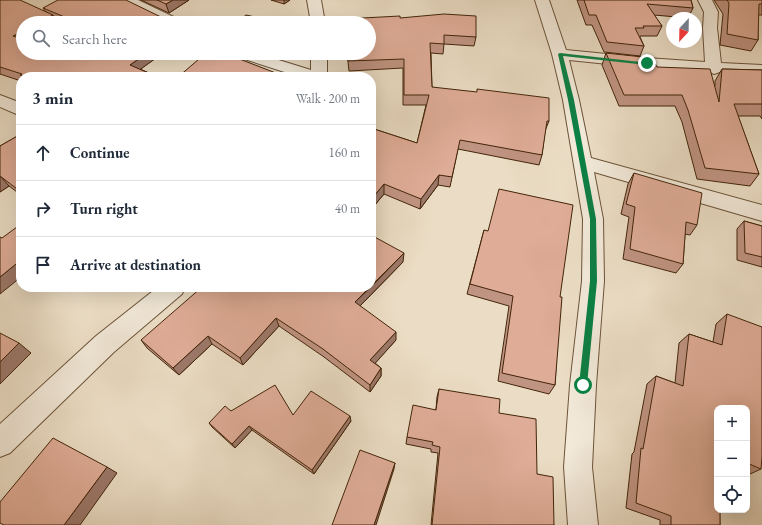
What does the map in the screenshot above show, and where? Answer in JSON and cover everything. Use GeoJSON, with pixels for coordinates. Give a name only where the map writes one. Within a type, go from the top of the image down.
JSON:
{"type":"FeatureCollection","features":[{"type":"Feature","properties":{"kind":"street"},"geometry":{"type":"LineString","coordinates":[[127,0],[160,16]]}},
{"type":"Feature","properties":{"kind":"street"},"geometry":{"type":"LineString","coordinates":[[314,0],[317,16]]}},
{"type":"Feature","properties":{"kind":"street"},"geometry":{"type":"LineString","coordinates":[[542,0],[560,54],[583,162],[593,219],[593,281],[583,385],[578,467],[583,525]]}},
{"type":"Feature","properties":{"kind":"street"},"geometry":{"type":"LineString","coordinates":[[705,0],[711,12],[710,28],[714,68]]}},
{"type":"Feature","properties":{"kind":"street"},"geometry":{"type":"LineString","coordinates":[[560,54],[647,63],[762,70]]}},
{"type":"Feature","properties":{"kind":"street"},"geometry":{"type":"LineString","coordinates":[[263,60],[302,72]]}},
{"type":"Feature","properties":{"kind":"street"},"geometry":{"type":"LineString","coordinates":[[318,72],[319,60]]}},
{"type":"Feature","properties":{"kind":"street"},"geometry":{"type":"LineString","coordinates":[[0,100],[16,108]]}},
{"type":"Feature","properties":{"kind":"street"},"geometry":{"type":"LineString","coordinates":[[583,162],[762,213]]}},
{"type":"Feature","properties":{"kind":"street"},"geometry":{"type":"LineString","coordinates":[[0,443],[105,344],[168,292]]}},
{"type":"Feature","properties":{"kind":"building"},"geometry":{"type":"Polygon","coordinates":[[[0,0],[20,0],[53,15],[16,16],[16,34],[13,36],[16,37],[16,60],[137,60],[130,65],[146,72],[16,72],[0,67],[0,0]]]}},
{"type":"Feature","properties":{"kind":"building"},"geometry":{"type":"Polygon","coordinates":[[[58,0],[126,0],[159,16],[62,16],[43,8],[58,0]]]}},
{"type":"Feature","properties":{"kind":"building"},"geometry":{"type":"Polygon","coordinates":[[[157,0],[173,0],[166,4],[157,0]]]}},
{"type":"Feature","properties":{"kind":"building"},"geometry":{"type":"Polygon","coordinates":[[[584,0],[691,0],[693,8],[647,4],[662,26],[643,26],[644,28],[635,28],[644,46],[607,42],[596,15],[589,15],[584,0]]]}},
{"type":"Feature","properties":{"kind":"building"},"geometry":{"type":"Polygon","coordinates":[[[727,0],[762,0],[762,4],[759,4],[758,40],[727,34],[729,3],[727,0]]]}},
{"type":"Feature","properties":{"kind":"building"},"geometry":{"type":"Polygon","coordinates":[[[444,14],[476,16],[476,37],[444,35],[444,44],[430,43],[432,87],[477,92],[477,89],[549,98],[549,121],[547,121],[542,155],[460,140],[452,177],[439,175],[421,199],[384,184],[376,194],[376,130],[417,143],[429,95],[404,95],[404,59],[376,60],[376,17],[400,16],[400,18],[444,14]]]}},
{"type":"Feature","properties":{"kind":"building"},"geometry":{"type":"Polygon","coordinates":[[[606,53],[652,58],[657,67],[710,69],[719,102],[722,69],[762,70],[762,104],[734,104],[759,174],[705,168],[688,110],[682,95],[624,95],[606,53]]]}},
{"type":"Feature","properties":{"kind":"building"},"geometry":{"type":"Polygon","coordinates":[[[198,60],[242,60],[273,72],[184,72],[198,60]]]}},
{"type":"Feature","properties":{"kind":"building"},"geometry":{"type":"Polygon","coordinates":[[[348,60],[376,60],[348,61],[348,60]]]}},
{"type":"Feature","properties":{"kind":"building"},"geometry":{"type":"Polygon","coordinates":[[[16,137],[16,188],[0,176],[0,146],[16,137]]]}},
{"type":"Feature","properties":{"kind":"building"},"geometry":{"type":"Polygon","coordinates":[[[634,173],[702,193],[697,225],[686,222],[683,264],[630,249],[635,207],[626,204],[634,173]]]}},
{"type":"Feature","properties":{"kind":"building"},"geometry":{"type":"Polygon","coordinates":[[[499,189],[573,205],[560,297],[562,297],[555,385],[502,373],[513,296],[470,284],[484,230],[488,231],[499,189]]]}},
{"type":"Feature","properties":{"kind":"building"},"geometry":{"type":"Polygon","coordinates":[[[744,221],[762,226],[762,257],[745,253],[744,221]]]}},
{"type":"Feature","properties":{"kind":"building"},"geometry":{"type":"Polygon","coordinates":[[[16,228],[16,264],[0,277],[0,237],[2,238],[16,228]]]}},
{"type":"Feature","properties":{"kind":"building"},"geometry":{"type":"Polygon","coordinates":[[[376,238],[404,253],[376,281],[376,238]]]}},
{"type":"Feature","properties":{"kind":"building"},"geometry":{"type":"Polygon","coordinates":[[[196,292],[365,292],[355,302],[396,332],[370,360],[381,368],[370,385],[323,349],[276,318],[240,358],[208,336],[173,368],[141,340],[196,292]]]}},
{"type":"Feature","properties":{"kind":"building"},"geometry":{"type":"Polygon","coordinates":[[[727,314],[762,327],[761,469],[750,464],[750,405],[714,405],[714,513],[720,513],[720,525],[671,525],[671,516],[636,503],[641,448],[643,449],[656,376],[683,386],[689,334],[722,345],[727,314]]]}},
{"type":"Feature","properties":{"kind":"building"},"geometry":{"type":"Polygon","coordinates":[[[0,333],[19,343],[0,362],[0,333]]]}},
{"type":"Feature","properties":{"kind":"building"},"geometry":{"type":"Polygon","coordinates":[[[275,385],[293,415],[311,391],[350,416],[312,470],[249,426],[232,444],[209,423],[225,406],[231,411],[275,385]]]}},
{"type":"Feature","properties":{"kind":"building"},"geometry":{"type":"Polygon","coordinates":[[[439,389],[500,399],[499,413],[536,419],[537,474],[553,477],[554,525],[432,525],[440,447],[432,445],[433,442],[407,437],[413,405],[436,410],[439,389]]]}},
{"type":"Feature","properties":{"kind":"building"},"geometry":{"type":"Polygon","coordinates":[[[53,438],[107,467],[64,525],[4,525],[0,523],[0,502],[53,438]]]}},
{"type":"Feature","properties":{"kind":"building"},"geometry":{"type":"Polygon","coordinates":[[[360,450],[395,463],[374,525],[332,525],[360,450]]]}},
{"type":"Feature","properties":{"kind":"route"},"geometry":{"type":"LineString","coordinates":[[583,385],[593,281],[593,219],[571,100],[560,54],[647,63]]}}]}
